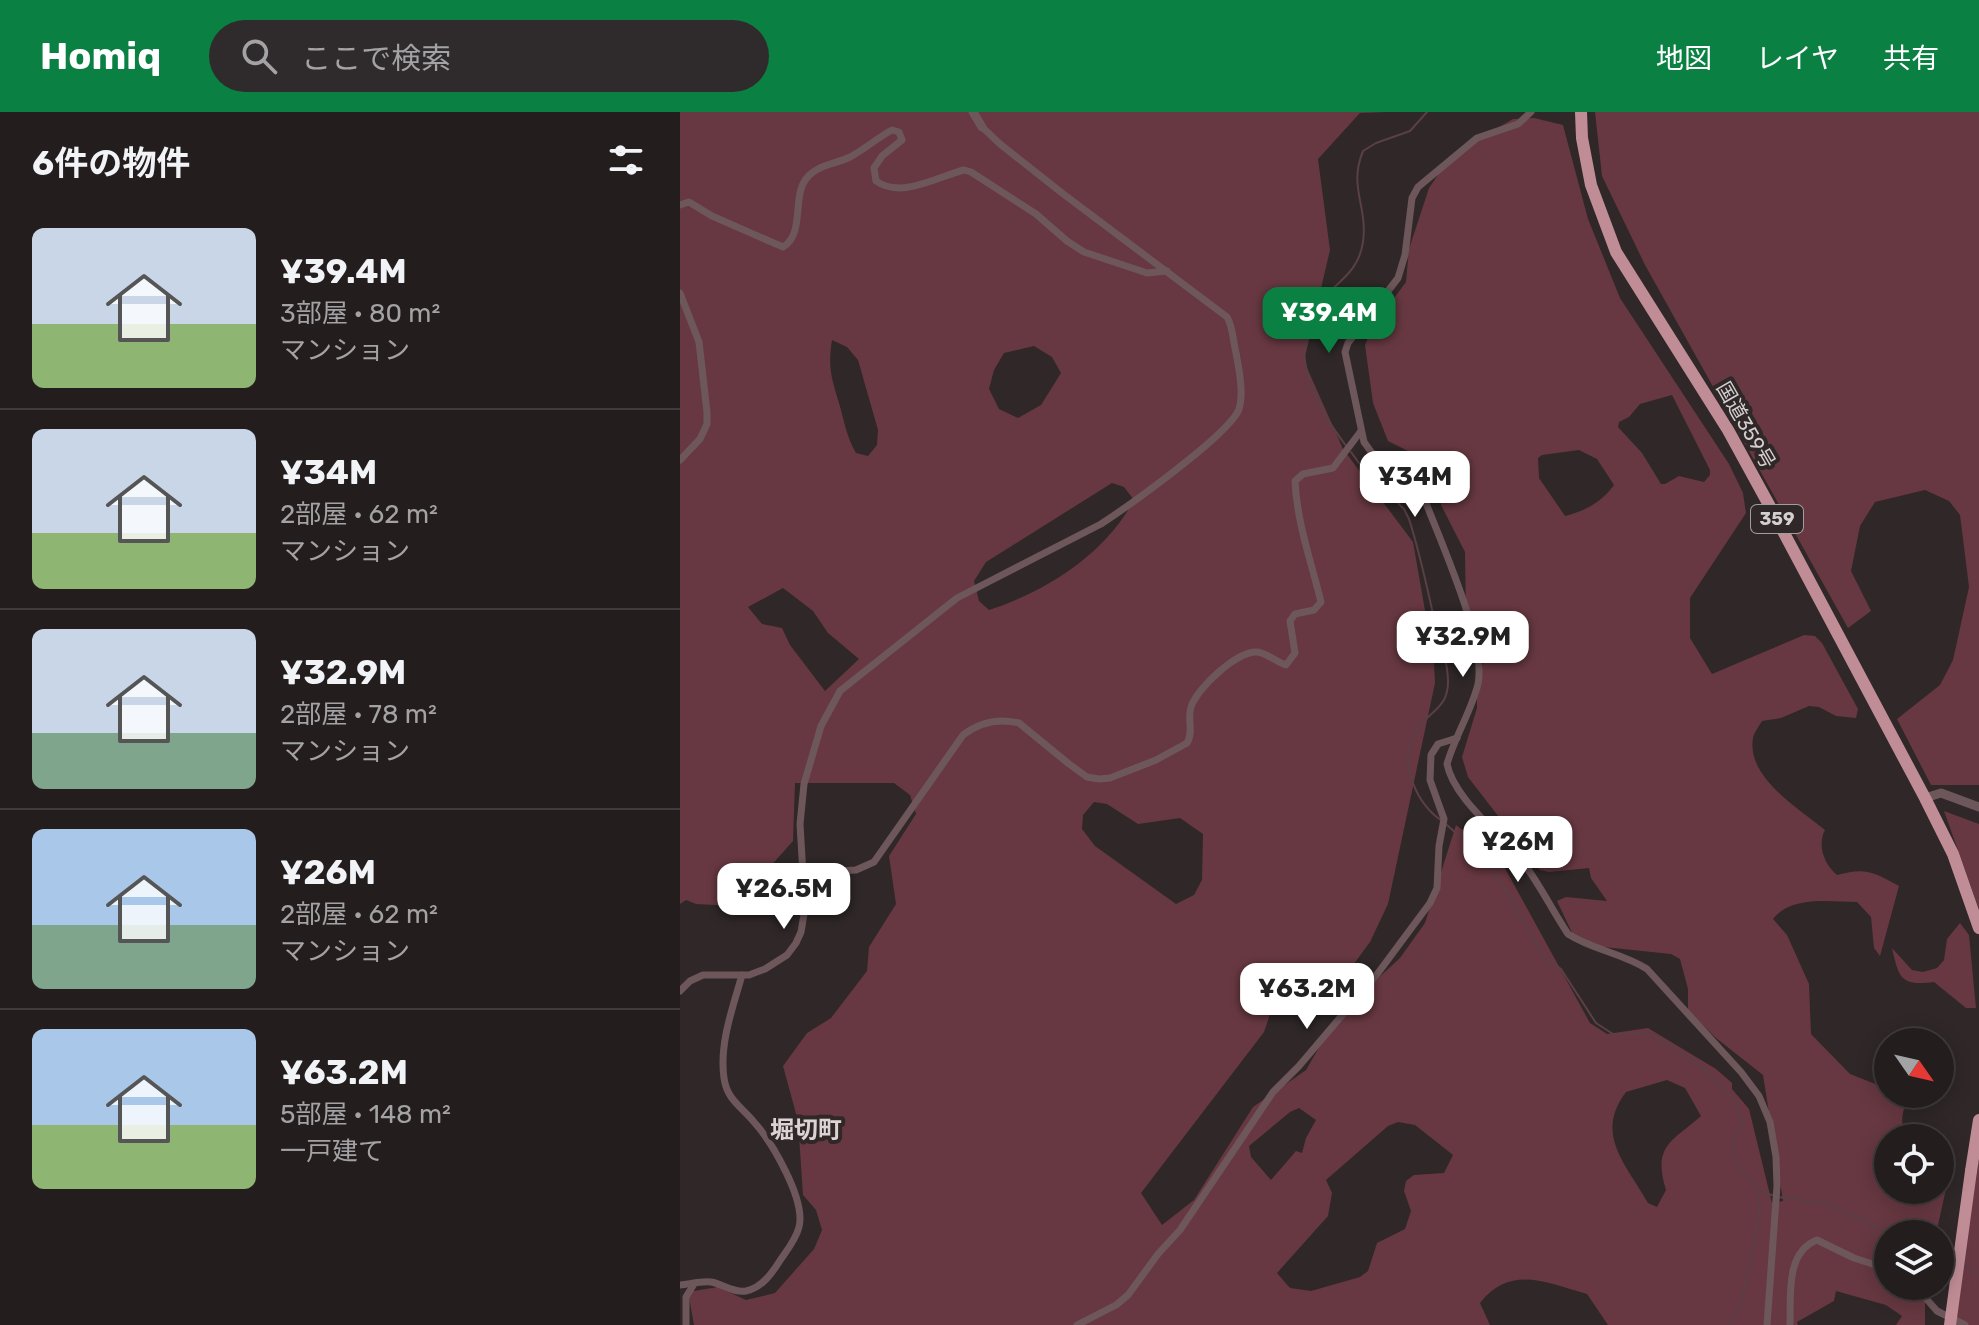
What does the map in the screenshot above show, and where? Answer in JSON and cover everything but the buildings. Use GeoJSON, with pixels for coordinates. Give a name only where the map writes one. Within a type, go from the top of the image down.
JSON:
{"type":"FeatureCollection","features":[{"type":"Feature","properties":{"kind":"highway","name":"国道359号"},"geometry":{"type":"LineString","coordinates":[[1581,112],[1582,138],[1591,185],[1616,252],[1728,430],[1925,798],[1953,854],[1979,928]]}},
{"type":"Feature","properties":{"kind":"highway"},"geometry":{"type":"LineString","coordinates":[[1950,1325],[1979,1120]]}},
{"type":"Feature","properties":{"kind":"street"},"geometry":{"type":"LineString","coordinates":[[680,991],[690,981],[703,975],[742,975],[765,969],[787,955],[796,943],[805,908],[800,824],[804,784],[821,726],[840,691],[957,598],[1101,524],[1122,510],[1180,466],[1235,415],[1240,399],[1231,323],[1216,307],[1062,193],[982,127],[973,112]]}},
{"type":"Feature","properties":{"kind":"street"},"geometry":{"type":"LineString","coordinates":[[1531,112],[1518,124],[1477,138],[1418,187],[1412,198],[1405,255],[1398,278],[1348,343],[1345,352],[1361,431],[1372,453],[1412,478],[1421,490],[1472,633],[1479,681],[1447,764],[1453,780],[1522,862],[1568,934],[1580,942],[1632,959],[1647,969],[1759,1096],[1770,1122],[1776,1157],[1776,1211],[1767,1325]]}},
{"type":"Feature","properties":{"kind":"street"},"geometry":{"type":"LineString","coordinates":[[680,205],[689,202],[712,216],[783,247],[794,235],[801,190],[809,175],[850,157],[892,130],[899,132],[902,140],[882,156],[874,168],[876,181],[881,185],[905,189],[964,170],[971,172],[1036,214],[1084,252],[1147,273],[1167,271]]}},
{"type":"Feature","properties":{"kind":"street"},"geometry":{"type":"LineString","coordinates":[[680,293],[699,342],[707,424],[700,439],[680,460]]}},
{"type":"Feature","properties":{"kind":"street"},"geometry":{"type":"LineString","coordinates":[[804,878],[856,870],[874,862],[963,735],[972,728],[1005,719],[1019,723],[1087,777],[1110,778],[1156,760],[1187,743],[1191,733],[1190,710],[1199,692],[1243,656],[1262,652],[1286,665],[1295,653],[1290,621],[1295,614],[1314,610],[1321,602],[1303,541],[1296,507],[1295,481],[1303,474],[1333,468],[1361,431]]}},
{"type":"Feature","properties":{"kind":"street"},"geometry":{"type":"LineString","coordinates":[[1077,1325],[1116,1305],[1128,1295],[1180,1230],[1273,1092],[1378,973],[1430,903],[1437,888],[1444,819],[1430,780],[1431,755],[1438,744],[1457,738]]}},
{"type":"Feature","properties":{"kind":"street"},"geometry":{"type":"LineString","coordinates":[[1925,798],[1941,793],[1979,807]]}},
{"type":"Feature","properties":{"kind":"street"},"geometry":{"type":"LineString","coordinates":[[680,1285],[715,1283],[743,1292],[754,1288],[772,1272],[800,1226],[801,1212],[785,1172],[753,1120],[732,1101],[724,1077],[723,1053],[742,975]]}},
{"type":"Feature","properties":{"kind":"street"},"geometry":{"type":"LineString","coordinates":[[1790,1325],[1793,1272],[1806,1245],[1817,1240],[1874,1264]]}},
{"type":"Feature","properties":{"kind":"street"},"geometry":{"type":"LineString","coordinates":[[686,1325],[686,1297],[696,1283]]}},
{"type":"Feature","properties":{"kind":"street"},"geometry":{"type":"LineString","coordinates":[[1927,1300],[1937,1311],[1965,1325]]}},
{"type":"Feature","properties":{"kind":"shaded area"},"geometry":{"type":"Polygon","coordinates":[[[680,112],[1388,112],[1360,113],[1318,159],[1330,250],[1304,361],[1343,449],[1413,542],[1434,662],[1435,683],[1388,904],[1370,942],[1334,991],[1276,997],[1264,1032],[1141,1193],[1162,1225],[1194,1200],[1253,1107],[1306,1070],[1338,1015],[1400,958],[1425,923],[1456,825],[1500,859],[1590,1023],[1607,1034],[1648,1028],[1716,1069],[1732,1083],[1732,1089],[1749,1109],[1772,1203],[1783,1201],[1763,1075],[1688,1011],[1688,989],[1680,959],[1671,954],[1594,946],[1575,939],[1557,901],[1566,897],[1607,901],[1591,878],[1589,868],[1540,870],[1468,777],[1462,757],[1477,708],[1477,684],[1486,653],[1484,643],[1466,619],[1465,552],[1441,505],[1438,474],[1424,459],[1388,441],[1373,403],[1365,345],[1374,325],[1406,282],[1409,249],[1429,188],[1442,169],[1468,145],[1513,119],[1534,118],[1563,125],[1588,219],[1620,298],[1729,464],[1743,493],[1746,513],[1690,598],[1690,638],[1712,674],[1804,635],[1815,636],[1822,643],[1858,709],[1856,718],[1836,716],[1819,707],[1809,706],[1781,718],[1762,721],[1754,736],[1753,752],[1766,779],[1777,791],[1825,830],[1823,854],[1837,875],[1869,872],[1899,886],[1880,956],[1874,948],[1871,917],[1857,902],[1801,903],[1781,911],[1773,919],[1787,935],[1809,984],[1811,1034],[1850,1074],[1874,1083],[1874,1108],[1904,1108],[1903,1124],[1874,1124],[1874,1204],[1943,1204],[1939,1220],[1874,1220],[1874,1300],[1925,1300],[1925,1325],[1896,1325],[1902,1316],[1886,1305],[1836,1291],[1834,1301],[1797,1322],[1798,1325],[1608,1325],[1587,1294],[1544,1282],[1517,1280],[1492,1291],[1480,1303],[1490,1325],[694,1325],[688,1292],[718,1287],[746,1300],[775,1293],[814,1249],[822,1230],[816,1210],[803,1195],[798,1121],[783,1066],[807,1033],[831,1018],[867,971],[869,947],[896,904],[889,856],[916,814],[910,795],[894,783],[795,783],[793,841],[735,906],[696,904],[686,900],[680,904],[680,112]],[[832,340],[830,360],[833,384],[849,437],[856,453],[868,456],[877,445],[878,430],[858,360],[847,347],[832,340]],[[1034,346],[1004,353],[994,370],[989,389],[999,409],[1018,418],[1041,405],[1061,373],[1052,357],[1034,346]],[[1672,395],[1640,404],[1629,417],[1619,422],[1618,427],[1642,453],[1661,484],[1679,476],[1704,482],[1710,470],[1672,395]],[[1579,450],[1538,458],[1539,478],[1565,516],[1592,505],[1614,485],[1597,459],[1579,450]],[[1112,483],[986,562],[974,581],[979,601],[989,610],[1032,592],[1091,554],[1122,519],[1134,500],[1124,487],[1112,483]],[[783,588],[748,607],[762,624],[782,628],[790,645],[825,691],[859,659],[828,633],[813,611],[783,588]],[[1094,802],[1083,815],[1082,829],[1095,846],[1176,904],[1194,895],[1202,880],[1203,834],[1180,818],[1138,824],[1107,804],[1094,802]],[[1667,1080],[1626,1092],[1617,1107],[1613,1135],[1623,1162],[1648,1203],[1657,1207],[1666,1190],[1662,1175],[1664,1153],[1674,1139],[1701,1116],[1685,1088],[1667,1080]],[[1299,1108],[1249,1146],[1251,1157],[1271,1180],[1296,1151],[1302,1153],[1316,1120],[1299,1108]],[[1398,1122],[1388,1126],[1326,1180],[1332,1193],[1328,1216],[1277,1273],[1290,1288],[1311,1291],[1360,1277],[1368,1271],[1377,1243],[1405,1229],[1411,1211],[1404,1191],[1406,1181],[1414,1175],[1444,1173],[1453,1155],[1415,1125],[1398,1122]]]}},
{"type":"Feature","properties":{"kind":"shaded area"},"geometry":{"type":"Polygon","coordinates":[[[1595,112],[1979,112],[1979,785],[1931,785],[1897,719],[1940,685],[1953,660],[1969,587],[1960,515],[1949,501],[1925,490],[1875,502],[1860,526],[1851,571],[1871,611],[1848,628],[1645,265],[1602,176],[1595,112]]]}},
{"type":"Feature","properties":{"kind":"shaded area"},"geometry":{"type":"Polygon","coordinates":[[[1944,811],[1979,824],[1979,909],[1944,811]]]}},
{"type":"Feature","properties":{"kind":"shaded area"},"geometry":{"type":"Polygon","coordinates":[[[1960,923],[1969,935],[1976,1008],[1966,1008],[1934,982],[1914,983],[1903,978],[1892,948],[1912,970],[1923,972],[1937,968],[1944,960],[1947,939],[1960,923]]]}},
{"type":"Feature","properties":{"kind":"shaded area"},"geometry":{"type":"Polygon","coordinates":[[[1979,1158],[1979,1325],[1947,1325],[1945,1322],[1948,1300],[1954,1300],[1954,1251],[1979,1158]]]}},
{"type":"Feature","properties":{"kind":"waterway"},"geometry":{"type":"LineString","coordinates":[[1347,447],[1314,393],[1304,353],[1305,333],[1312,314],[1349,272],[1361,251],[1364,229],[1357,175],[1363,151],[1410,131],[1427,112]]}},
{"type":"Feature","properties":{"kind":"waterway"},"geometry":{"type":"LineString","coordinates":[[1351,452],[1364,470],[1404,509],[1409,519],[1444,655],[1448,680],[1445,698],[1413,735],[1408,759],[1418,794],[1442,821]]}},
{"type":"Feature","properties":{"kind":"waterway"},"geometry":{"type":"LineString","coordinates":[[1447,825],[1490,864],[1543,955],[1561,969],[1596,1023],[1613,1034],[1647,1034],[1658,1038],[1702,1067],[1735,1101],[1743,1123],[1732,1154],[1758,1192],[1760,1211],[1741,1305],[1729,1325]]}},
{"type":"Feature","properties":{"kind":"waterway"},"geometry":{"type":"LineString","coordinates":[[1759,1192],[1772,1195]]}},
{"type":"Feature","properties":{"kind":"waterway"},"geometry":{"type":"LineString","coordinates":[[1778,1197],[1824,1203],[1874,1225]]}},
{"type":"Feature","properties":{"kind":"waterway"},"geometry":{"type":"LineString","coordinates":[[1963,1264],[1979,1274]]}},
{"type":"Feature","properties":{"kind":"district","name":"堀切町"},"geometry":{"type":"Point","coordinates":[806,1130]}}]}
